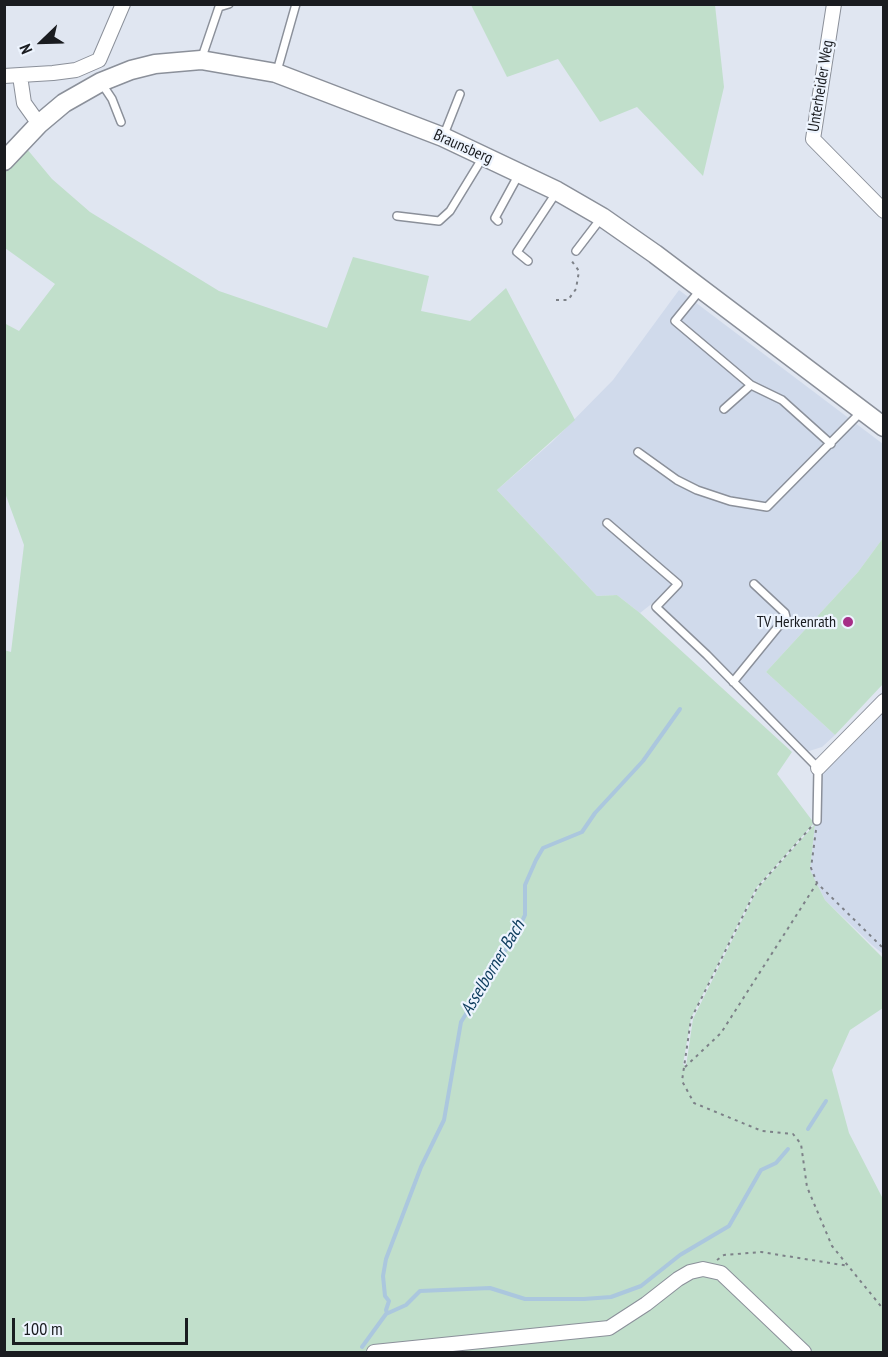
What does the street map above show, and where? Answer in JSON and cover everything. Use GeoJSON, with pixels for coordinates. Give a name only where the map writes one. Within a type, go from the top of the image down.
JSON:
{"type":"FeatureCollection","features":[{"type":"Feature","properties":{"kind":"main road","name":"Braunsberg"},"geometry":{"type":"LineString","coordinates":[[4,161],[39,124],[64,103],[101,82],[131,70],[155,64],[201,60],[276,73],[443,137],[520,172],[602,217],[884,427]]}},
{"type":"Feature","properties":{"kind":"street"},"geometry":{"type":"LineString","coordinates":[[4,76],[76,70],[99,60],[123,4]]}},
{"type":"Feature","properties":{"kind":"street","name":"Unterheider Weg"},"geometry":{"type":"LineString","coordinates":[[834,4],[813,139],[884,211]]}},
{"type":"Feature","properties":{"kind":"street"},"geometry":{"type":"LineString","coordinates":[[76,70],[101,82]]}},
{"type":"Feature","properties":{"kind":"street"},"geometry":{"type":"LineString","coordinates":[[20,76],[24,102],[39,124]]}},
{"type":"Feature","properties":{"kind":"street"},"geometry":{"type":"LineString","coordinates":[[818,768],[883,703]]}},
{"type":"Feature","properties":{"kind":"street"},"geometry":{"type":"LineString","coordinates":[[374,1353],[459,1348],[609,1328],[646,1304],[678,1279],[690,1272],[703,1269],[721,1273],[804,1353]]}},
{"type":"Feature","properties":{"kind":"lane"},"geometry":{"type":"LineString","coordinates":[[201,60],[219,7],[230,4]]}},
{"type":"Feature","properties":{"kind":"lane"},"geometry":{"type":"LineString","coordinates":[[276,73],[296,4]]}},
{"type":"Feature","properties":{"kind":"lane"},"geometry":{"type":"LineString","coordinates":[[101,82],[112,99],[121,122]]}},
{"type":"Feature","properties":{"kind":"lane"},"geometry":{"type":"LineString","coordinates":[[443,137],[460,94]]}},
{"type":"Feature","properties":{"kind":"lane"},"geometry":{"type":"LineString","coordinates":[[397,216],[439,221],[450,210],[483,156]]}},
{"type":"Feature","properties":{"kind":"lane"},"geometry":{"type":"LineString","coordinates":[[498,221],[495,218],[520,172]]}},
{"type":"Feature","properties":{"kind":"lane"},"geometry":{"type":"LineString","coordinates":[[528,261],[517,252],[557,191]]}},
{"type":"Feature","properties":{"kind":"lane"},"geometry":{"type":"LineString","coordinates":[[576,250],[602,217]]}},
{"type":"Feature","properties":{"kind":"lane"},"geometry":{"type":"LineString","coordinates":[[701,289],[675,321],[751,385],[782,400],[831,444]]}},
{"type":"Feature","properties":{"kind":"lane"},"geometry":{"type":"LineString","coordinates":[[724,409],[751,385]]}},
{"type":"Feature","properties":{"kind":"lane"},"geometry":{"type":"LineString","coordinates":[[638,452],[677,480],[697,490],[730,501],[767,507],[862,410]]}},
{"type":"Feature","properties":{"kind":"lane"},"geometry":{"type":"LineString","coordinates":[[607,523],[678,584],[656,607],[818,768],[817,821]]}},
{"type":"Feature","properties":{"kind":"lane"},"geometry":{"type":"LineString","coordinates":[[733,682],[786,617],[785,613],[754,584]]}},
{"type":"Feature","properties":{"kind":"path"},"geometry":{"type":"LineString","coordinates":[[556,300],[568,300],[576,289],[579,271],[571,259],[576,250]]}},
{"type":"Feature","properties":{"kind":"path"},"geometry":{"type":"LineString","coordinates":[[817,821],[811,868],[817,883],[884,949]]}},
{"type":"Feature","properties":{"kind":"path"},"geometry":{"type":"LineString","coordinates":[[817,821],[757,888],[691,1019],[682,1081],[694,1103],[762,1131],[792,1134],[801,1144],[807,1187],[832,1246],[884,1310]]}},
{"type":"Feature","properties":{"kind":"path"},"geometry":{"type":"LineString","coordinates":[[684,1067],[721,1034],[817,883]]}},
{"type":"Feature","properties":{"kind":"path"},"geometry":{"type":"LineString","coordinates":[[703,1269],[724,1255],[761,1252],[849,1266]]}},
{"type":"Feature","properties":{"kind":"shaded area"},"geometry":{"type":"Polygon","coordinates":[[[679,290],[883,444],[883,538],[858,572],[766,672],[835,735],[822,747],[806,752],[654,602],[640,613],[617,595],[597,596],[497,490],[552,442],[613,380],[679,290]]]}},
{"type":"Feature","properties":{"kind":"shaded area"},"geometry":{"type":"Polygon","coordinates":[[[883,704],[883,954],[825,900],[810,870],[815,824],[818,820],[813,777],[883,704]]]}},
{"type":"Feature","properties":{"kind":"green space"},"geometry":{"type":"Polygon","coordinates":[[[471,5],[715,5],[724,87],[703,176],[637,107],[600,122],[558,59],[507,77],[471,5]]]}},
{"type":"Feature","properties":{"kind":"green space"},"geometry":{"type":"Polygon","coordinates":[[[27,149],[52,179],[90,212],[219,291],[327,328],[353,257],[429,276],[421,311],[470,321],[506,288],[575,420],[497,490],[597,596],[617,595],[640,613],[792,752],[777,774],[814,823],[756,888],[691,1018],[683,1064],[686,1066],[693,1019],[758,888],[815,824],[810,870],[825,900],[883,958],[883,1008],[850,1030],[832,1070],[849,1133],[883,1199],[883,1352],[806,1352],[706,1267],[609,1326],[354,1352],[5,1352],[4,650],[11,652],[24,545],[5,493],[4,323],[19,331],[55,284],[5,248],[5,170],[27,149]]]}},
{"type":"Feature","properties":{"kind":"green space","name":"TV Herkenrath"},"geometry":{"type":"Polygon","coordinates":[[[883,538],[883,684],[835,735],[766,672],[858,572],[883,538]]]}},
{"type":"Feature","properties":{"kind":"green space"},"geometry":{"type":"Polygon","coordinates":[[[691,1274],[720,1274],[800,1352],[460,1352],[462,1346],[591,1334],[691,1274]]]}},
{"type":"Feature","properties":{"kind":"waterway","name":"Asselborner Bach"},"geometry":{"type":"LineString","coordinates":[[387,1313],[389,1301],[385,1296],[383,1276],[386,1259],[421,1167],[444,1120],[461,1022],[525,915],[525,885],[536,860],[543,848],[582,832],[595,813],[643,761],[680,709]]}},
{"type":"Feature","properties":{"kind":"waterway","name":"Asselborner Bach"},"geometry":{"type":"LineString","coordinates":[[808,1129],[826,1101]]}},
{"type":"Feature","properties":{"kind":"waterway","name":"Asselborner Bach"},"geometry":{"type":"LineString","coordinates":[[362,1347],[386,1314],[406,1305],[420,1291],[490,1288],[525,1299],[584,1299],[611,1297],[641,1286],[680,1255],[729,1226],[761,1170],[776,1163],[788,1149]]}},
{"type":"Feature","properties":{"kind":"place","name":"TV Herkenrath"},"geometry":{"type":"Point","coordinates":[848,622]}}]}
